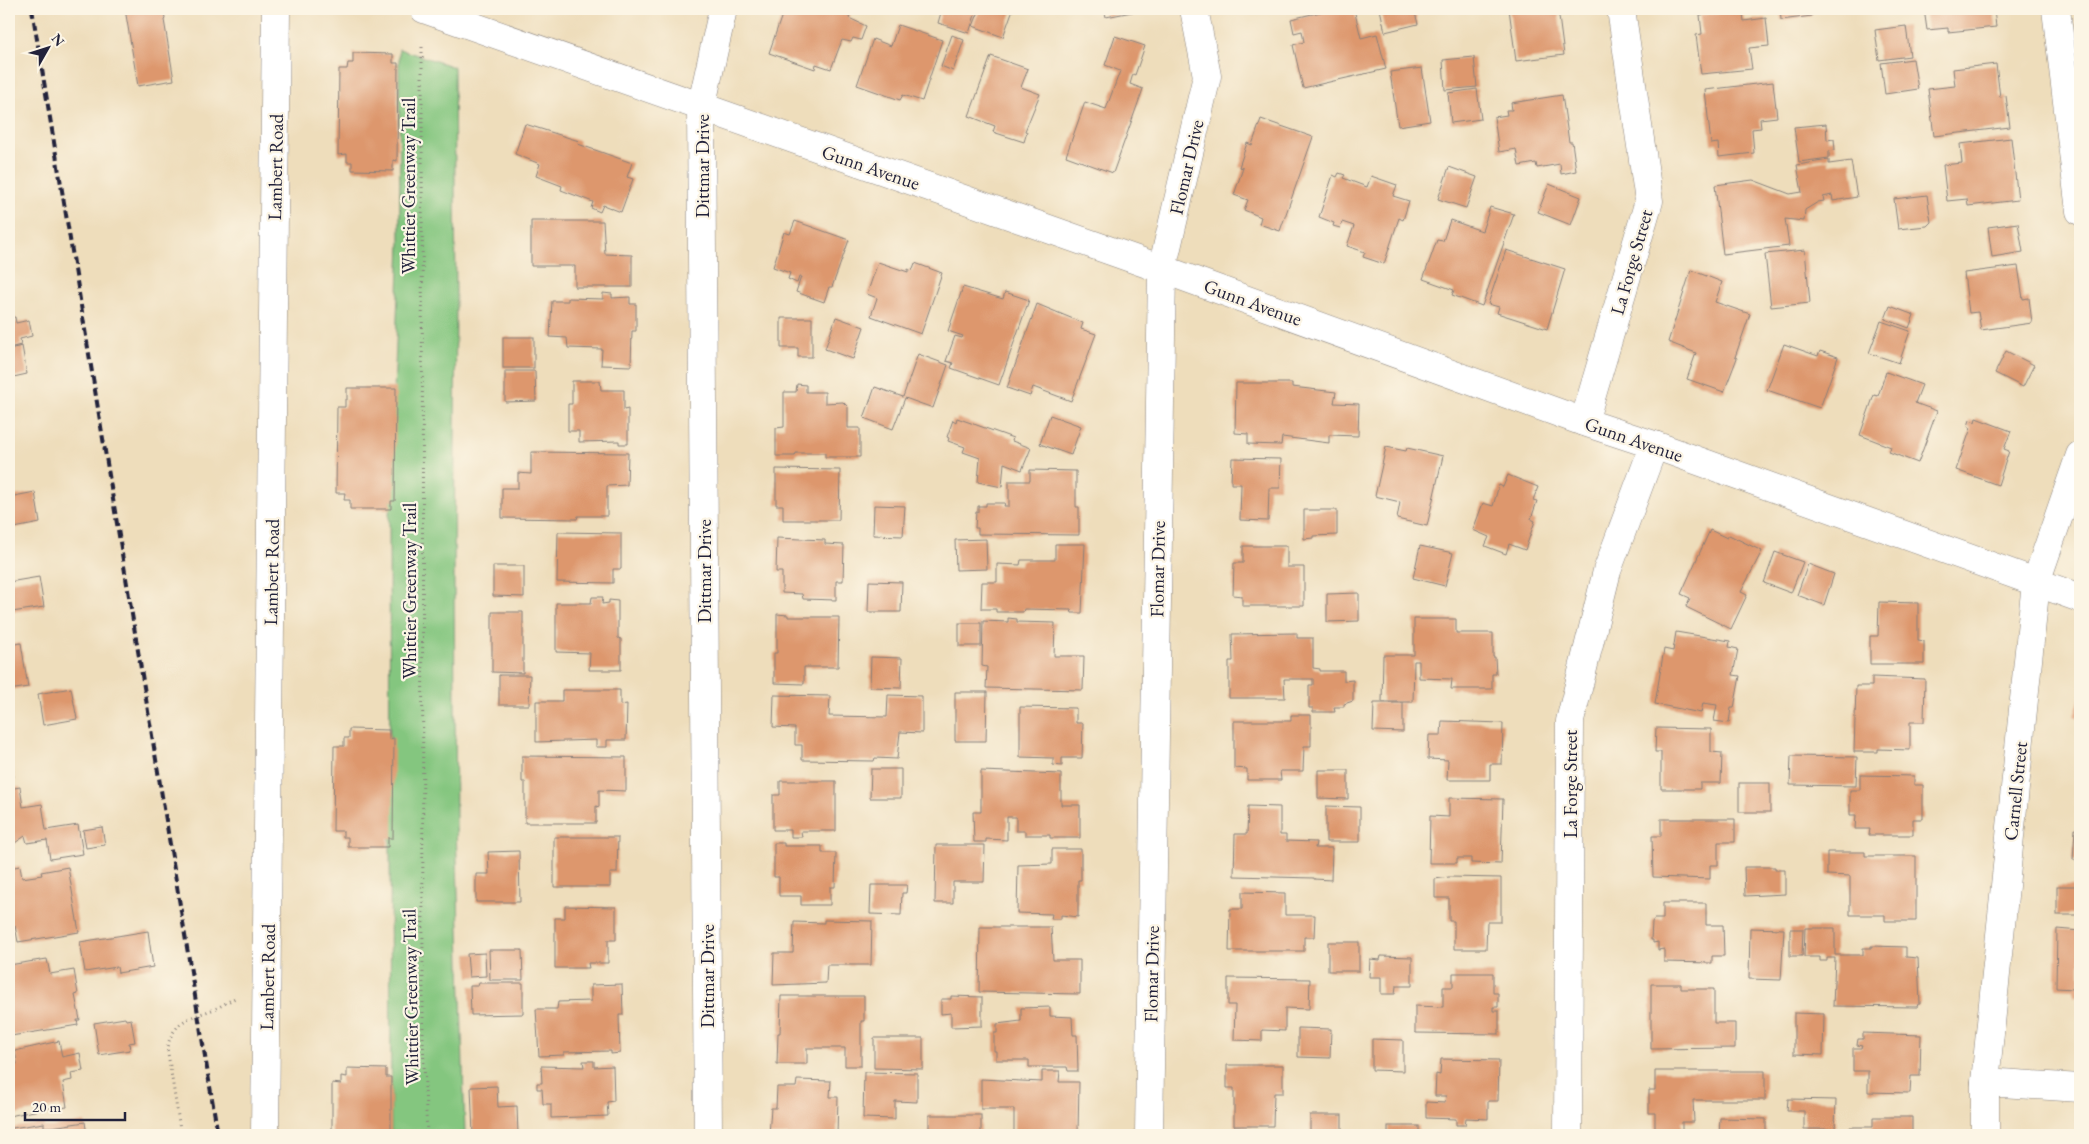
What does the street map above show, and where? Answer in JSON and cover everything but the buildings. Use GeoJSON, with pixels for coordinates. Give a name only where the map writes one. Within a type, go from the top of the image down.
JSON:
{"type":"FeatureCollection","features":[{"type":"Feature","properties":{"kind":"street","name":"Lambert Road"},"geometry":{"type":"LineString","coordinates":[[265,1135],[276,9]]}},
{"type":"Feature","properties":{"kind":"street","name":"Gunn Avenue"},"geometry":{"type":"LineString","coordinates":[[424,9],[1162,269],[1584,422],[1654,445],[2080,598]]}},
{"type":"Feature","properties":{"kind":"street","name":"Dittmar Drive"},"geometry":{"type":"LineString","coordinates":[[708,1135],[701,108],[724,9]]}},
{"type":"Feature","properties":{"kind":"street","name":"Flomar Drive"},"geometry":{"type":"LineString","coordinates":[[1149,1135],[1162,269],[1207,76],[1194,9]]}},
{"type":"Feature","properties":{"kind":"street","name":"La Forge Street"},"geometry":{"type":"LineString","coordinates":[[1584,422],[1649,202],[1621,9]]}},
{"type":"Feature","properties":{"kind":"street"},"geometry":{"type":"LineString","coordinates":[[2056,9],[2080,211]]}},
{"type":"Feature","properties":{"kind":"street","name":"La Forge Street"},"geometry":{"type":"LineString","coordinates":[[1568,1135],[1570,721],[1607,571],[1654,445]]}},
{"type":"Feature","properties":{"kind":"street","name":"Carnell Street"},"geometry":{"type":"LineString","coordinates":[[1985,1135],[1985,1082],[2036,582],[2080,455]]}},
{"type":"Feature","properties":{"kind":"street"},"geometry":{"type":"LineString","coordinates":[[1985,1082],[2080,1088]]}},
{"type":"Feature","properties":{"kind":"path","name":"Whittier Greenway Trail"},"geometry":{"type":"LineString","coordinates":[[422,47],[423,1040],[427,1135]]}},
{"type":"Feature","properties":{"kind":"path"},"geometry":{"type":"LineString","coordinates":[[181,1135],[167,1047],[171,1033],[184,1020],[218,1008],[267,980]]}},
{"type":"Feature","properties":{"kind":"green space"},"geometry":{"type":"Polygon","coordinates":[[[399,49],[454,67],[456,825],[465,1135],[391,1135],[389,518],[400,243],[399,49]]]}},
{"type":"Feature","properties":{"kind":"railway"},"geometry":{"type":"LineString","coordinates":[[32,9],[218,1135]]}}]}
